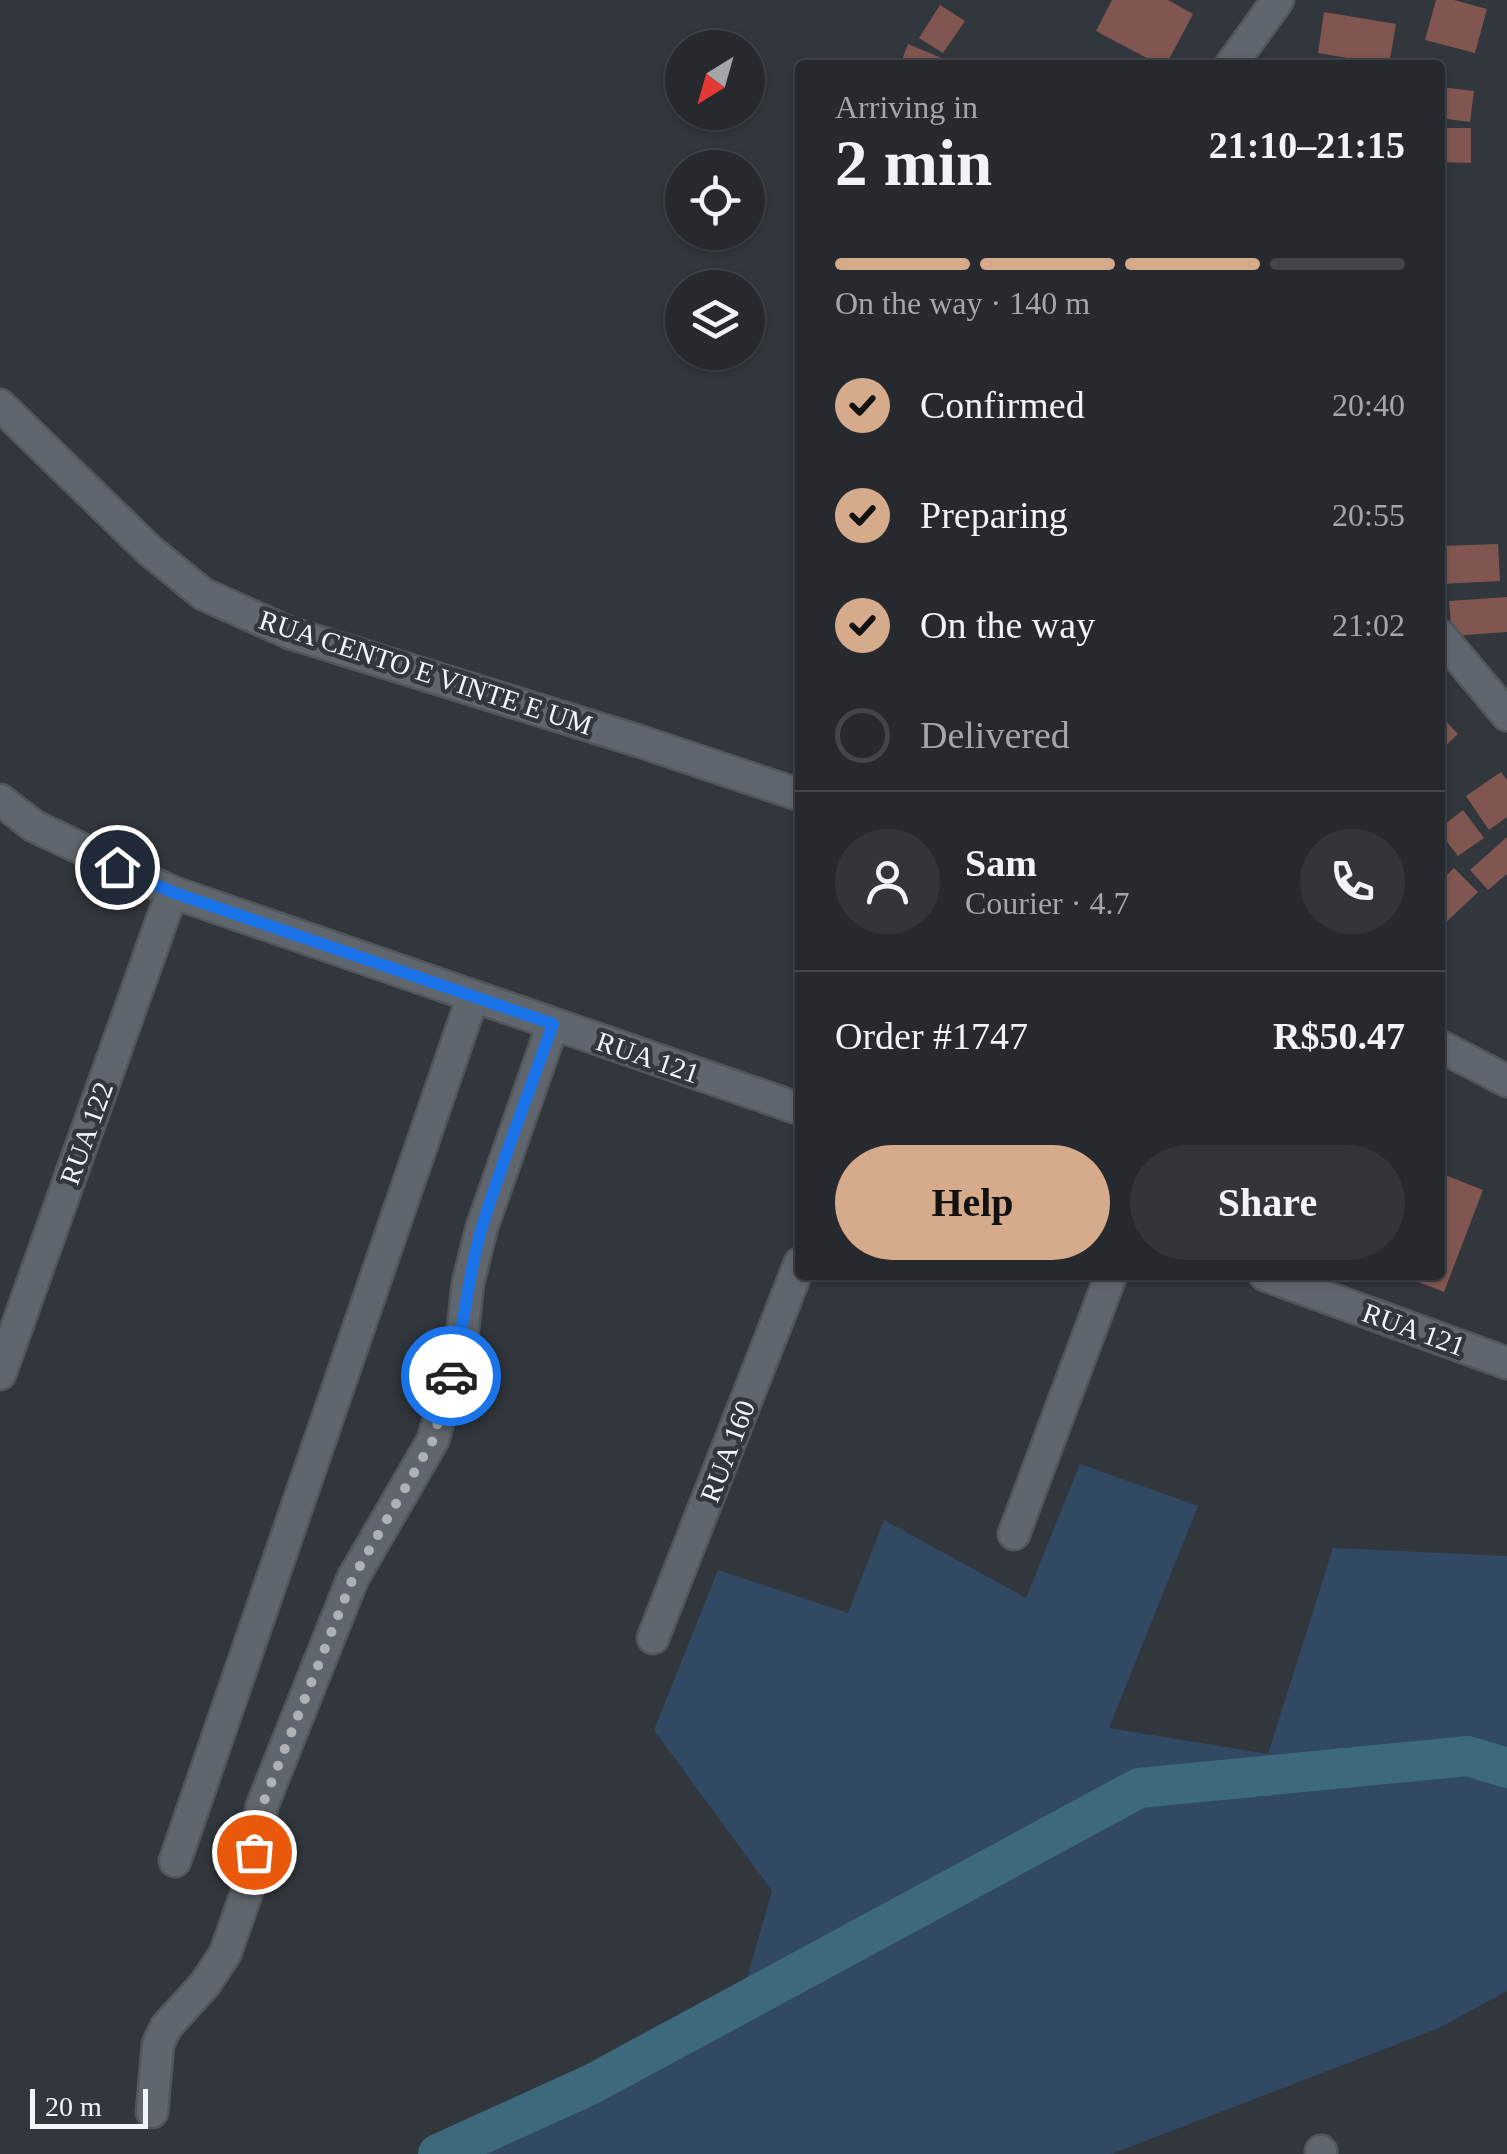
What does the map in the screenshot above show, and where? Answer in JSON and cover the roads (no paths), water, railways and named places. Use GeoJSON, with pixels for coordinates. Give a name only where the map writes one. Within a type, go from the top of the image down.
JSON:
{"type":"FeatureCollection","features":[{"type":"Feature","properties":{"kind":"street"},"geometry":{"type":"LineString","coordinates":[[1235,60],[1278,0]]}},
{"type":"Feature","properties":{"kind":"street","name":"RUA CENTO E VINTE E UM"},"geometry":{"type":"LineString","coordinates":[[0,404],[148,549],[203,594],[290,634],[795,793]]}},
{"type":"Feature","properties":{"kind":"street"},"geometry":{"type":"LineString","coordinates":[[1445,641],[1507,714]]}},
{"type":"Feature","properties":{"kind":"street","name":"RUA 121"},"geometry":{"type":"LineString","coordinates":[[0,800],[34,826],[172,892],[795,1107]]}},
{"type":"Feature","properties":{"kind":"street","name":"RUA 122"},"geometry":{"type":"LineString","coordinates":[[0,1374],[172,892]]}},
{"type":"Feature","properties":{"kind":"street"},"geometry":{"type":"LineString","coordinates":[[175,1861],[473,996]]}},
{"type":"Feature","properties":{"kind":"street"},"geometry":{"type":"LineString","coordinates":[[152,2112],[158,2044],[166,2027],[226,1954],[250,1882],[262,1806],[353,1578],[433,1440],[462,1337],[468,1284],[482,1227],[553,1024]]}},
{"type":"Feature","properties":{"kind":"street"},"geometry":{"type":"LineString","coordinates":[[1445,1049],[1507,1081]]}},
{"type":"Feature","properties":{"kind":"street","name":"RUA 160"},"geometry":{"type":"LineString","coordinates":[[654,1638],[795,1276]]}},
{"type":"Feature","properties":{"kind":"street"},"geometry":{"type":"LineString","coordinates":[[1014,1534],[1109,1280]]}},
{"type":"Feature","properties":{"kind":"street","name":"RUA 121"},"geometry":{"type":"LineString","coordinates":[[1279,1280],[1507,1363]]}},
{"type":"Feature","properties":{"kind":"waterway"},"geometry":{"type":"LineString","coordinates":[[438,2154],[592,2084],[1139,1788],[1468,1756],[1507,1768]]}}]}
